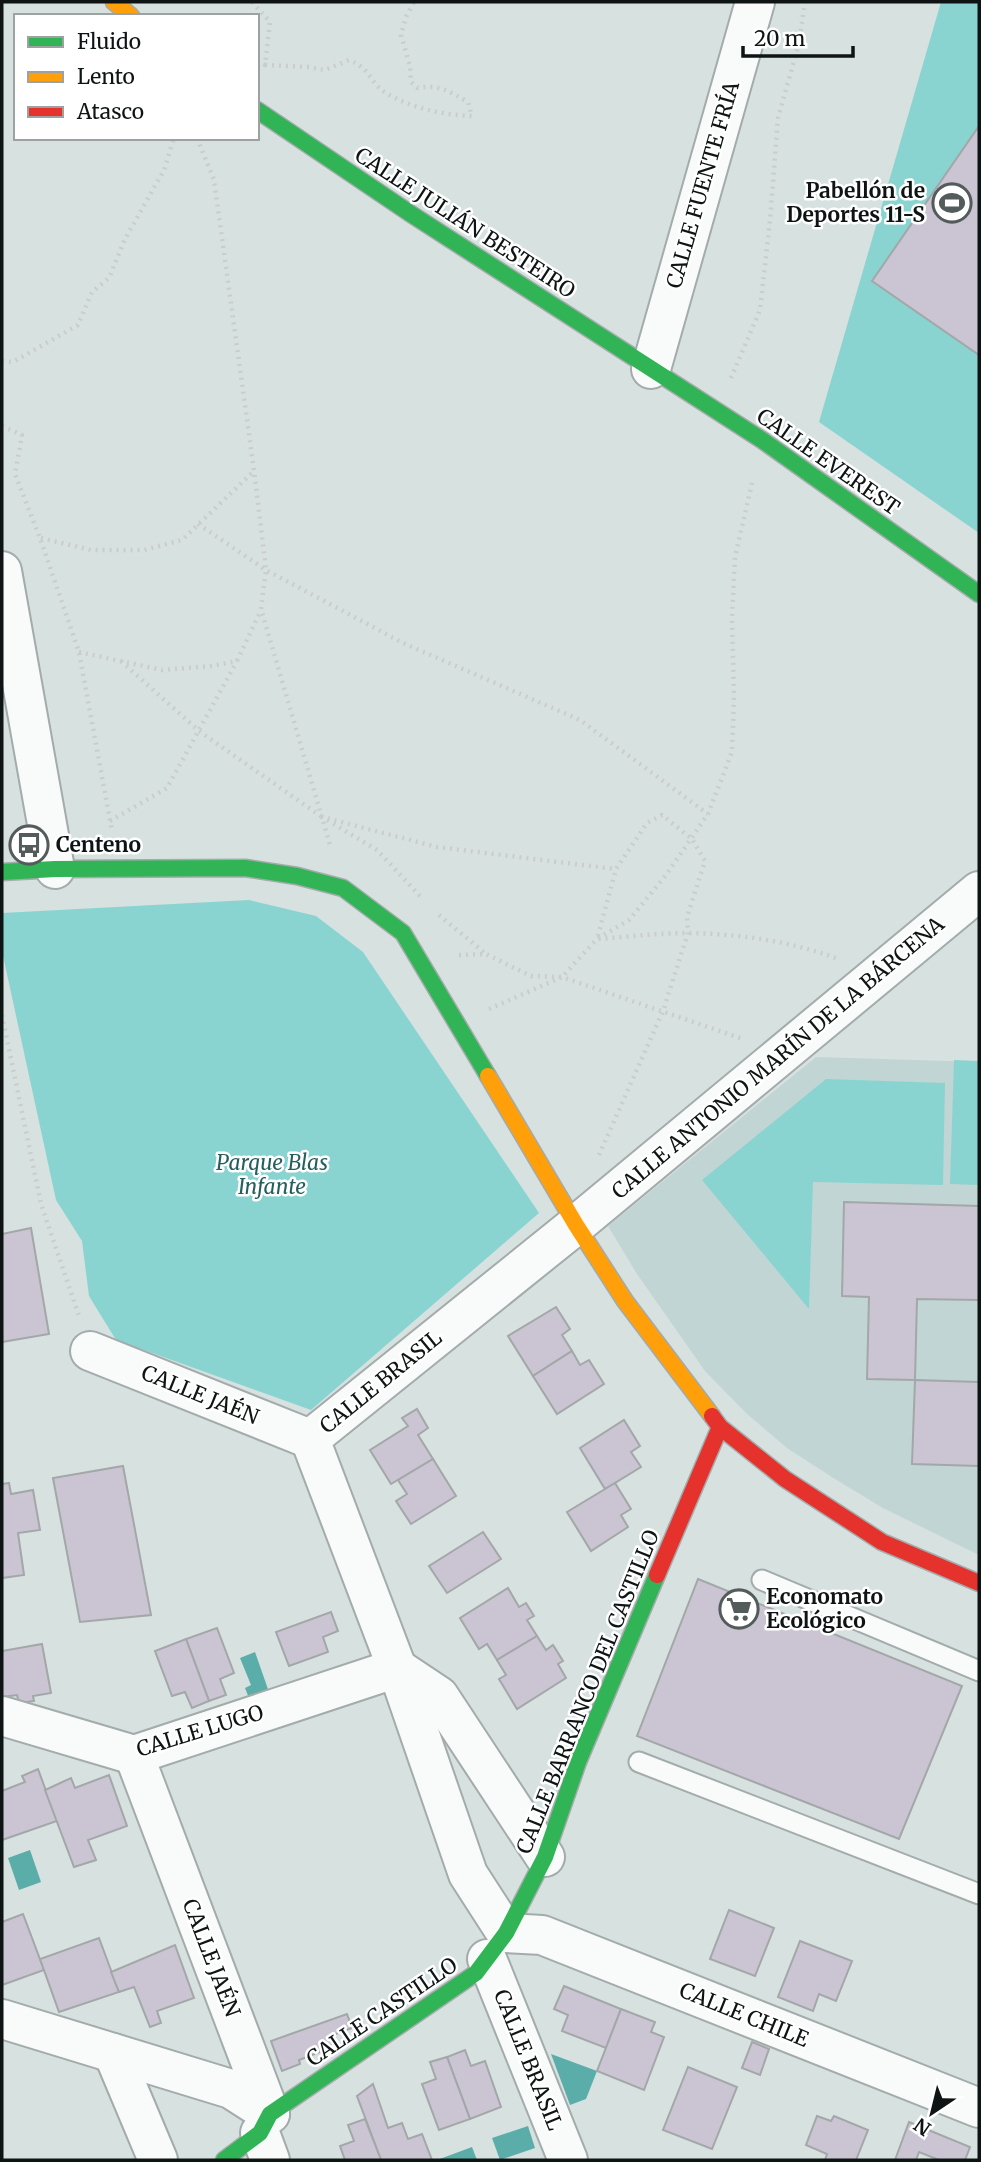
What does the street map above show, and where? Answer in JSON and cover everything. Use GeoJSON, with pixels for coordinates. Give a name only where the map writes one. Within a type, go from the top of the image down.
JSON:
{"type":"FeatureCollection","features":[{"type":"Feature","properties":{"kind":"street"},"geometry":{"type":"LineString","coordinates":[[114,2],[129,14]]}},
{"type":"Feature","properties":{"kind":"street","name":"CALLE FUENTE FRÍA"},"geometry":{"type":"LineString","coordinates":[[651,369],[755,2]]}},
{"type":"Feature","properties":{"kind":"street","name":"CALLE JULIÁN BESTEIRO"},"geometry":{"type":"LineString","coordinates":[[259,111],[411,215],[651,369]]}},
{"type":"Feature","properties":{"kind":"street","name":"CALLE EVEREST"},"geometry":{"type":"LineString","coordinates":[[651,369],[762,440],[979,594]]}},
{"type":"Feature","properties":{"kind":"street"},"geometry":{"type":"LineString","coordinates":[[2,570],[55,869]]}},
{"type":"Feature","properties":{"kind":"street"},"geometry":{"type":"LineString","coordinates":[[2,872],[55,869],[245,868],[297,876],[343,888],[403,933],[576,1225],[625,1301],[720,1427],[785,1479],[882,1542],[979,1583]]}},
{"type":"Feature","properties":{"kind":"street","name":"CALLE ANTONIO MARÍN DE LA BÁRCENA"},"geometry":{"type":"LineString","coordinates":[[576,1225],[979,891]]}},
{"type":"Feature","properties":{"kind":"street","name":"CALLE BRASIL"},"geometry":{"type":"LineString","coordinates":[[568,2160],[497,1946],[468,1874],[397,1668],[310,1440],[576,1225]]}},
{"type":"Feature","properties":{"kind":"street","name":"CALLE JAÉN"},"geometry":{"type":"LineString","coordinates":[[90,1352],[310,1440]]}},
{"type":"Feature","properties":{"kind":"street","name":"CALLE BARRANCO DEL CASTILLO"},"geometry":{"type":"LineString","coordinates":[[497,1946],[545,1857],[578,1762],[720,1427]]}},
{"type":"Feature","properties":{"kind":"street"},"geometry":{"type":"LineString","coordinates":[[397,1668],[439,1696],[545,1857]]}},
{"type":"Feature","properties":{"kind":"street","name":"CALLE LUGO"},"geometry":{"type":"LineString","coordinates":[[2,1716],[134,1755],[397,1668]]}},
{"type":"Feature","properties":{"kind":"street","name":"CALLE JAÉN"},"geometry":{"type":"LineString","coordinates":[[134,1755],[266,2136]]}},
{"type":"Feature","properties":{"kind":"street","name":"CALLE CHILE"},"geometry":{"type":"LineString","coordinates":[[497,1946],[542,1935],[979,2108]]}},
{"type":"Feature","properties":{"kind":"street","name":"CALLE CASTILLO"},"geometry":{"type":"LineString","coordinates":[[224,2160],[266,2136],[476,1973],[497,1946]]}},
{"type":"Feature","properties":{"kind":"street"},"geometry":{"type":"LineString","coordinates":[[2,2019],[231,2089],[266,2136]]}},
{"type":"Feature","properties":{"kind":"street"},"geometry":{"type":"LineString","coordinates":[[113,2053],[158,2160]]}},
{"type":"Feature","properties":{"kind":"lane"},"geometry":{"type":"LineString","coordinates":[[762,1580],[979,1671]]}},
{"type":"Feature","properties":{"kind":"lane"},"geometry":{"type":"LineString","coordinates":[[639,1762],[979,1894]]}},
{"type":"Feature","properties":{"kind":"path"},"geometry":{"type":"LineString","coordinates":[[252,2],[270,22],[265,65]]}},
{"type":"Feature","properties":{"kind":"path"},"geometry":{"type":"LineString","coordinates":[[259,62],[265,65],[326,70],[349,60],[362,65],[384,92],[425,109],[472,116],[467,102],[444,88],[418,88],[411,82],[410,66],[401,35],[414,2]]}},
{"type":"Feature","properties":{"kind":"path"},"geometry":{"type":"LineString","coordinates":[[717,411],[760,310],[778,118],[799,43],[806,2]]}},
{"type":"Feature","properties":{"kind":"path"},"geometry":{"type":"LineString","coordinates":[[2,361],[13,362],[78,325],[92,292],[109,278],[125,239],[164,170],[173,140]]}},
{"type":"Feature","properties":{"kind":"path"},"geometry":{"type":"LineString","coordinates":[[110,821],[167,788],[237,661],[261,609],[266,570],[254,470],[214,180],[198,140]]}},
{"type":"Feature","properties":{"kind":"path"},"geometry":{"type":"LineString","coordinates":[[2,426],[22,435],[15,474],[79,652],[120,869]]}},
{"type":"Feature","properties":{"kind":"path"},"geometry":{"type":"LineString","coordinates":[[456,1024],[562,977],[597,939],[629,920],[667,875],[708,814],[732,752],[735,557],[762,440]]}},
{"type":"Feature","properties":{"kind":"path"},"geometry":{"type":"LineString","coordinates":[[40,538],[91,550],[145,550],[182,540],[254,470]]}},
{"type":"Feature","properties":{"kind":"path"},"geometry":{"type":"LineString","coordinates":[[198,524],[266,570],[404,643],[580,720],[708,814]]}},
{"type":"Feature","properties":{"kind":"path"},"geometry":{"type":"LineString","coordinates":[[261,609],[343,888]]}},
{"type":"Feature","properties":{"kind":"path"},"geometry":{"type":"LineString","coordinates":[[79,652],[162,670],[237,661]]}},
{"type":"Feature","properties":{"kind":"path"},"geometry":{"type":"LineString","coordinates":[[121,661],[200,731],[322,817],[377,850],[428,903]]}},
{"type":"Feature","properties":{"kind":"path"},"geometry":{"type":"LineString","coordinates":[[597,939],[615,869],[648,823],[662,815],[692,839],[705,861],[687,917],[688,933],[663,1011],[597,1158]]}},
{"type":"Feature","properties":{"kind":"path"},"geometry":{"type":"LineString","coordinates":[[322,817],[437,846],[615,869]]}},
{"type":"Feature","properties":{"kind":"path"},"geometry":{"type":"LineString","coordinates":[[436,912],[486,954],[531,976],[562,977],[784,1052]]}},
{"type":"Feature","properties":{"kind":"path"},"geometry":{"type":"LineString","coordinates":[[597,939],[688,933],[749,937],[810,948],[877,975]]}},
{"type":"Feature","properties":{"kind":"path"},"geometry":{"type":"LineString","coordinates":[[416,956],[486,954]]}},
{"type":"Feature","properties":{"kind":"path"},"geometry":{"type":"LineString","coordinates":[[2,1015],[41,1204],[90,1352]]}},
{"type":"Feature","properties":{"kind":"shaded area"},"geometry":{"type":"Polygon","coordinates":[[[816,1057],[979,1062],[979,1555],[883,1508],[835,1479],[787,1448],[746,1413],[705,1371],[637,1274],[608,1226],[816,1057]]]}},
{"type":"Feature","properties":{"kind":"shaded area"},"geometry":{"type":"Polygon","coordinates":[[[255,1652],[269,1692],[249,1698],[245,1688],[251,1685],[240,1658],[255,1652]]]}},
{"type":"Feature","properties":{"kind":"shaded area"},"geometry":{"type":"Polygon","coordinates":[[[30,1850],[41,1882],[19,1890],[8,1858],[30,1850]]]}},
{"type":"Feature","properties":{"kind":"shaded area"},"geometry":{"type":"Polygon","coordinates":[[[551,2054],[597,2071],[586,2099],[570,2105],[551,2054]]]}},
{"type":"Feature","properties":{"kind":"shaded area"},"geometry":{"type":"Polygon","coordinates":[[[528,2126],[535,2148],[500,2160],[492,2138],[528,2126]]]}},
{"type":"Feature","properties":{"kind":"shaded area"},"geometry":{"type":"Polygon","coordinates":[[[472,2147],[477,2160],[437,2160],[472,2147]]]}},
{"type":"Feature","properties":{"kind":"green space"},"geometry":{"type":"Polygon","coordinates":[[[941,2],[979,2],[979,533],[819,422],[941,2]]]}},
{"type":"Feature","properties":{"kind":"green space","name":"Parque Blas Infante"},"geometry":{"type":"Polygon","coordinates":[[[249,900],[316,916],[363,952],[539,1213],[311,1410],[116,1340],[89,1296],[82,1241],[56,1200],[2,951],[2,913],[249,900]]]}},
{"type":"Feature","properties":{"kind":"green space"},"geometry":{"type":"Polygon","coordinates":[[[954,1060],[979,1061],[979,1185],[950,1184],[954,1060]]]}},
{"type":"Feature","properties":{"kind":"green space"},"geometry":{"type":"Polygon","coordinates":[[[826,1079],[945,1083],[943,1185],[813,1182],[809,1309],[702,1180],[826,1079]]]}},
{"type":"Feature","properties":{"kind":"building","name":"Pabellón de Deportes 11-S"},"geometry":{"type":"Polygon","coordinates":[[[979,126],[979,355],[872,281],[979,126]]]}},
{"type":"Feature","properties":{"kind":"building"},"geometry":{"type":"Polygon","coordinates":[[[844,1202],[979,1206],[979,1300],[917,1299],[915,1380],[867,1379],[869,1297],[842,1296],[844,1202]]]}},
{"type":"Feature","properties":{"kind":"building"},"geometry":{"type":"Polygon","coordinates":[[[31,1228],[49,1334],[2,1342],[2,1234],[31,1228]]]}},
{"type":"Feature","properties":{"kind":"building"},"geometry":{"type":"Polygon","coordinates":[[[556,1307],[570,1329],[562,1335],[572,1351],[533,1376],[508,1336],[556,1307]]]}},
{"type":"Feature","properties":{"kind":"building"},"geometry":{"type":"Polygon","coordinates":[[[572,1351],[580,1365],[589,1360],[604,1384],[557,1414],[533,1376],[572,1351]]]}},
{"type":"Feature","properties":{"kind":"building"},"geometry":{"type":"Polygon","coordinates":[[[915,1380],[979,1382],[979,1466],[912,1464],[915,1380]]]}},
{"type":"Feature","properties":{"kind":"building"},"geometry":{"type":"Polygon","coordinates":[[[417,1409],[428,1428],[418,1435],[433,1459],[391,1484],[370,1450],[408,1426],[402,1418],[417,1409]]]}},
{"type":"Feature","properties":{"kind":"building"},"geometry":{"type":"Polygon","coordinates":[[[624,1420],[640,1446],[631,1452],[641,1467],[605,1489],[580,1448],[624,1420]]]}},
{"type":"Feature","properties":{"kind":"building"},"geometry":{"type":"Polygon","coordinates":[[[433,1459],[456,1496],[411,1524],[396,1501],[407,1494],[398,1480],[433,1459]]]}},
{"type":"Feature","properties":{"kind":"building"},"geometry":{"type":"Polygon","coordinates":[[[123,1466],[151,1615],[80,1622],[53,1478],[123,1466]]]}},
{"type":"Feature","properties":{"kind":"building"},"geometry":{"type":"Polygon","coordinates":[[[9,1483],[11,1494],[33,1490],[40,1530],[18,1533],[24,1575],[2,1578],[2,1484],[9,1483]]]}},
{"type":"Feature","properties":{"kind":"building"},"geometry":{"type":"Polygon","coordinates":[[[615,1483],[631,1509],[621,1515],[628,1527],[591,1551],[567,1512],[615,1483]]]}},
{"type":"Feature","properties":{"kind":"building"},"geometry":{"type":"Polygon","coordinates":[[[483,1532],[501,1559],[447,1593],[429,1566],[483,1532]]]}},
{"type":"Feature","properties":{"kind":"building"},"geometry":{"type":"Polygon","coordinates":[[[698,1579],[962,1686],[899,1839],[637,1736],[698,1579]]]}},
{"type":"Feature","properties":{"kind":"building"},"geometry":{"type":"Polygon","coordinates":[[[508,1588],[519,1607],[526,1603],[534,1616],[527,1620],[537,1636],[497,1660],[487,1644],[479,1649],[460,1618],[508,1588]]]}},
{"type":"Feature","properties":{"kind":"building"},"geometry":{"type":"Polygon","coordinates":[[[331,1612],[338,1631],[323,1637],[328,1652],[289,1666],[276,1632],[331,1612]]]}},
{"type":"Feature","properties":{"kind":"building"},"geometry":{"type":"Polygon","coordinates":[[[217,1628],[234,1673],[220,1679],[226,1695],[209,1701],[186,1639],[217,1628]]]}},
{"type":"Feature","properties":{"kind":"building"},"geometry":{"type":"Polygon","coordinates":[[[537,1636],[546,1650],[553,1645],[563,1661],[558,1664],[566,1678],[517,1709],[499,1679],[506,1675],[497,1660],[537,1636]]]}},
{"type":"Feature","properties":{"kind":"building"},"geometry":{"type":"Polygon","coordinates":[[[186,1639],[209,1701],[192,1708],[185,1692],[172,1696],[155,1651],[186,1639]]]}},
{"type":"Feature","properties":{"kind":"building"},"geometry":{"type":"Polygon","coordinates":[[[42,1644],[51,1693],[33,1696],[34,1701],[19,1703],[17,1695],[2,1697],[2,1651],[42,1644]]]}},
{"type":"Feature","properties":{"kind":"building"},"geometry":{"type":"Polygon","coordinates":[[[38,1769],[57,1821],[2,1840],[2,1791],[25,1782],[22,1776],[38,1769]]]}},
{"type":"Feature","properties":{"kind":"building"},"geometry":{"type":"Polygon","coordinates":[[[109,1775],[127,1826],[88,1840],[96,1860],[74,1867],[45,1790],[71,1778],[75,1788],[109,1775]]]}},
{"type":"Feature","properties":{"kind":"building"},"geometry":{"type":"Polygon","coordinates":[[[729,1910],[774,1928],[755,1976],[710,1959],[729,1910]]]}},
{"type":"Feature","properties":{"kind":"building"},"geometry":{"type":"Polygon","coordinates":[[[23,1914],[44,1970],[2,1985],[2,1922],[23,1914]]]}},
{"type":"Feature","properties":{"kind":"building"},"geometry":{"type":"Polygon","coordinates":[[[99,1938],[119,1992],[59,2012],[40,1959],[99,1938]]]}},
{"type":"Feature","properties":{"kind":"building"},"geometry":{"type":"Polygon","coordinates":[[[800,1941],[852,1961],[836,2001],[819,1994],[813,2011],[778,1997],[800,1941]]]}},
{"type":"Feature","properties":{"kind":"building"},"geometry":{"type":"Polygon","coordinates":[[[175,1945],[194,1998],[157,2011],[161,2023],[150,2027],[134,1987],[119,1992],[111,1972],[175,1945]]]}},
{"type":"Feature","properties":{"kind":"building"},"geometry":{"type":"Polygon","coordinates":[[[564,1986],[621,2009],[606,2048],[562,2031],[568,2015],[554,2009],[564,1986]]]}},
{"type":"Feature","properties":{"kind":"building"},"geometry":{"type":"Polygon","coordinates":[[[621,2009],[655,2022],[651,2032],[664,2037],[644,2090],[597,2071],[621,2009]]]}},
{"type":"Feature","properties":{"kind":"building"},"geometry":{"type":"Polygon","coordinates":[[[347,2014],[352,2028],[333,2035],[336,2041],[322,2051],[299,2060],[300,2064],[282,2071],[271,2041],[347,2014]]]}},
{"type":"Feature","properties":{"kind":"building"},"geometry":{"type":"Polygon","coordinates":[[[752,2042],[769,2049],[760,2075],[742,2068],[752,2042]]]}},
{"type":"Feature","properties":{"kind":"building"},"geometry":{"type":"Polygon","coordinates":[[[465,2050],[471,2066],[485,2061],[501,2107],[470,2119],[447,2057],[465,2050]]]}},
{"type":"Feature","properties":{"kind":"building"},"geometry":{"type":"Polygon","coordinates":[[[447,2057],[470,2119],[439,2130],[422,2084],[436,2079],[430,2062],[447,2057]]]}},
{"type":"Feature","properties":{"kind":"building"},"geometry":{"type":"Polygon","coordinates":[[[688,2067],[737,2087],[712,2149],[663,2130],[688,2067]]]}},
{"type":"Feature","properties":{"kind":"building"},"geometry":{"type":"Polygon","coordinates":[[[373,2084],[388,2128],[402,2123],[408,2139],[422,2134],[432,2160],[381,2160],[357,2096],[373,2084]]]}},
{"type":"Feature","properties":{"kind":"building"},"geometry":{"type":"Polygon","coordinates":[[[817,2116],[831,2121],[834,2116],[868,2130],[856,2160],[825,2160],[827,2154],[806,2145],[817,2116]]]}},
{"type":"Feature","properties":{"kind":"building"},"geometry":{"type":"Polygon","coordinates":[[[365,2119],[381,2160],[345,2160],[340,2146],[354,2141],[348,2125],[365,2119]]]}},
{"type":"Feature","properties":{"kind":"building"},"geometry":{"type":"Polygon","coordinates":[[[909,2122],[970,2147],[965,2160],[939,2160],[919,2152],[916,2160],[895,2160],[909,2122]]]}},
{"type":"Feature","properties":{"kind":"traffic: fast"},"geometry":{"type":"LineString","coordinates":[[259,111],[411,214],[762,440],[979,594]]}},
{"type":"Feature","properties":{"kind":"traffic: fast"},"geometry":{"type":"LineString","coordinates":[[2,872],[55,869],[245,868],[297,876],[343,888],[403,933],[488,1076]]}},
{"type":"Feature","properties":{"kind":"traffic: fast"},"geometry":{"type":"LineString","coordinates":[[224,2160],[260,2133],[270,2114],[476,1973],[506,1933],[545,1857],[578,1762],[657,1575]]}},
{"type":"Feature","properties":{"kind":"traffic: slow"},"geometry":{"type":"LineString","coordinates":[[114,2],[129,14]]}},
{"type":"Feature","properties":{"kind":"traffic: slow"},"geometry":{"type":"LineString","coordinates":[[488,1076],[576,1225],[625,1301],[712,1416]]}},
{"type":"Feature","properties":{"kind":"traffic: jam"},"geometry":{"type":"LineString","coordinates":[[712,1416],[720,1427],[785,1479],[882,1542],[979,1583]]}},
{"type":"Feature","properties":{"kind":"traffic: jam"},"geometry":{"type":"LineString","coordinates":[[657,1575],[720,1427]]}},
{"type":"Feature","properties":{"kind":"place","name":"Pabellón de Deportes 11-S"},"geometry":{"type":"Point","coordinates":[952,203]}},
{"type":"Feature","properties":{"kind":"place","name":"Centeno"},"geometry":{"type":"Point","coordinates":[29,845]}},
{"type":"Feature","properties":{"kind":"place","name":"Economato Ecológico"},"geometry":{"type":"Point","coordinates":[739,1609]}}]}
